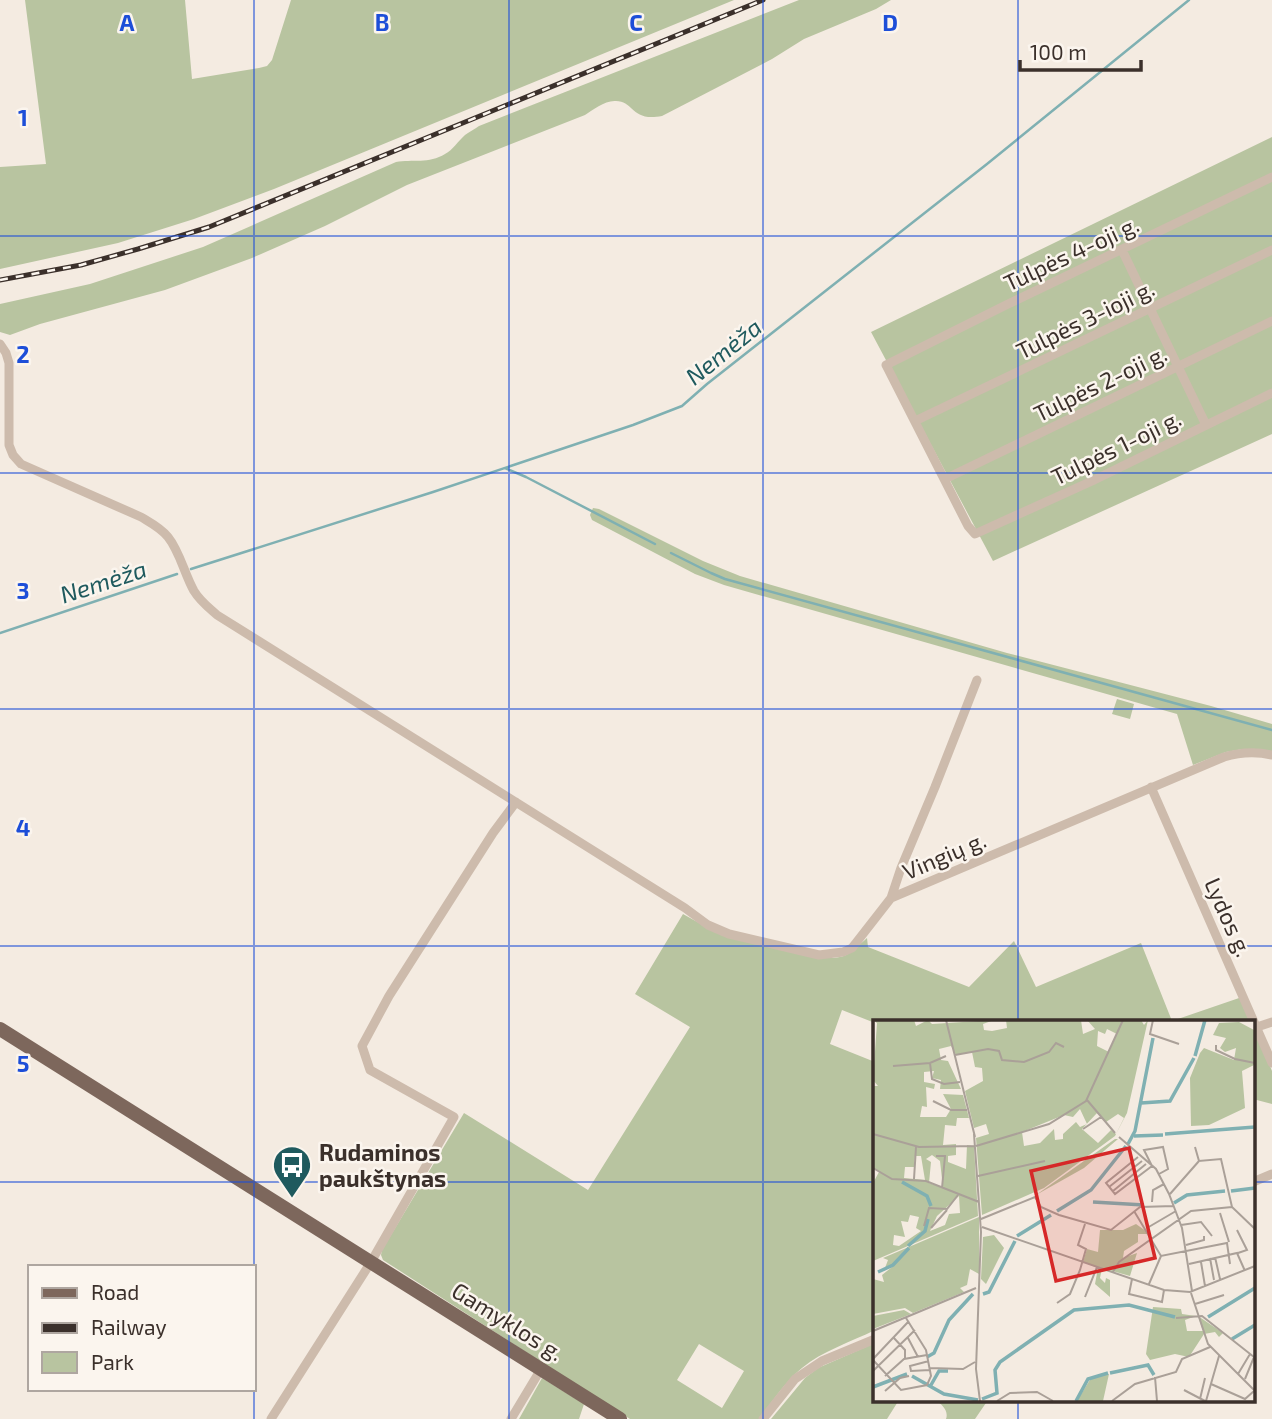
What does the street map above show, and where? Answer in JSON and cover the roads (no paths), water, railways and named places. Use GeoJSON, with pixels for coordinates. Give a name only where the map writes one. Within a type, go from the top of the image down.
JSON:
{"type":"FeatureCollection","features":[{"type":"Feature","properties":{"kind":"main road","name":"Gamyklos g."},"geometry":{"type":"LineString","coordinates":[[0,1029],[620,1419]]}},
{"type":"Feature","properties":{"kind":"street","name":"Tulpės 4-oji g."},"geometry":{"type":"LineString","coordinates":[[915,421],[886,365],[1272,177]]}},
{"type":"Feature","properties":{"kind":"street"},"geometry":{"type":"LineString","coordinates":[[1122,250],[1206,425]]}},
{"type":"Feature","properties":{"kind":"street","name":"Tulpės 3-ioji g."},"geometry":{"type":"LineString","coordinates":[[915,421],[1272,250]]}},
{"type":"Feature","properties":{"kind":"street","name":"Tulpės 2-oji g."},"geometry":{"type":"LineString","coordinates":[[945,479],[1272,321]]}},
{"type":"Feature","properties":{"kind":"street"},"geometry":{"type":"LineString","coordinates":[[0,344],[9,363],[9,445],[21,464],[157,526],[175,549],[194,592],[216,615],[685,908],[708,925],[729,934],[819,955],[843,952],[852,948],[891,898]]}},
{"type":"Feature","properties":{"kind":"street","name":"Tulpės 1-oji g."},"geometry":{"type":"LineString","coordinates":[[945,479],[968,526],[975,534],[1092,481],[1272,393]]}},
{"type":"Feature","properties":{"kind":"street"},"geometry":{"type":"LineString","coordinates":[[915,421],[945,479]]}},
{"type":"Feature","properties":{"kind":"street","name":"Vingių g."},"geometry":{"type":"LineString","coordinates":[[891,898],[977,680]]}},
{"type":"Feature","properties":{"kind":"street","name":"Vingių g."},"geometry":{"type":"LineString","coordinates":[[891,898],[1235,753],[1272,755]]}},
{"type":"Feature","properties":{"kind":"street","name":"Lydos g."},"geometry":{"type":"LineString","coordinates":[[1151,787],[1254,1020]]}},
{"type":"Feature","properties":{"kind":"street"},"geometry":{"type":"LineString","coordinates":[[271,1419],[371,1262],[454,1117],[370,1070],[362,1046],[389,996],[516,802]]}},
{"type":"Feature","properties":{"kind":"street","name":"Lydos g."},"geometry":{"type":"LineString","coordinates":[[1254,1020],[1272,1063]]}},
{"type":"Feature","properties":{"kind":"street"},"geometry":{"type":"LineString","coordinates":[[1257,1027],[1272,1022]]}},
{"type":"Feature","properties":{"kind":"street"},"geometry":{"type":"LineString","coordinates":[[1254,1182],[1272,1174]]}},
{"type":"Feature","properties":{"kind":"street"},"geometry":{"type":"LineString","coordinates":[[763,1419],[795,1379],[822,1361],[873,1340]]}},
{"type":"Feature","properties":{"kind":"street"},"geometry":{"type":"LineString","coordinates":[[511,1419],[541,1369]]}},
{"type":"Feature","properties":{"kind":"waterway","name":"Nemėža"},"geometry":{"type":"LineString","coordinates":[[191,569],[433,492],[682,406],[1189,0]]}},
{"type":"Feature","properties":{"kind":"waterway"},"geometry":{"type":"LineString","coordinates":[[505,468],[655,544]]}},
{"type":"Feature","properties":{"kind":"waterway"},"geometry":{"type":"LineString","coordinates":[[671,553],[725,579],[1272,730]]}},
{"type":"Feature","properties":{"kind":"waterway","name":"Nemėža"},"geometry":{"type":"LineString","coordinates":[[0,633],[177,574]]}},
{"type":"Feature","properties":{"kind":"railway"},"geometry":{"type":"LineString","coordinates":[[0,280],[81,265],[209,227],[763,0]]}},
{"type":"Feature","properties":{"kind":"place","name":"Rudaminos paukštynas"},"geometry":{"type":"Point","coordinates":[292,1199]}}]}
